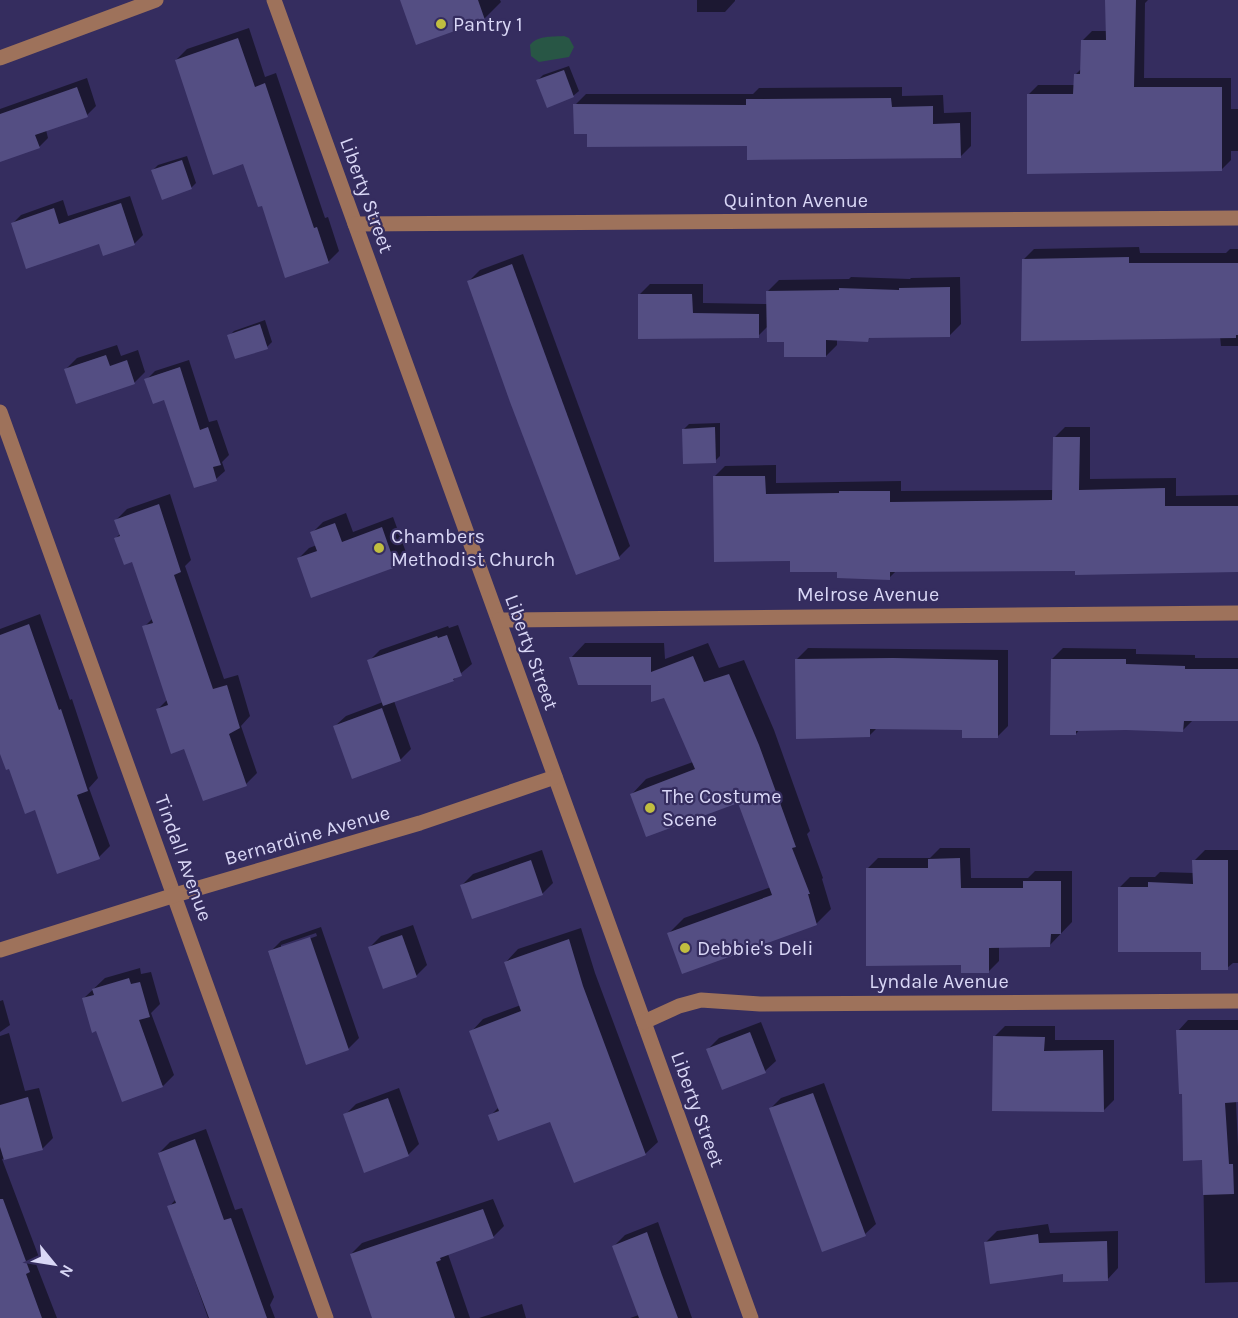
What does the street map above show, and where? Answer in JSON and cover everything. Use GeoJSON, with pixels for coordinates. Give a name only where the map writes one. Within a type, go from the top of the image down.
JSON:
{"type":"FeatureCollection","features":[{"type":"Feature","properties":{"kind":"street"},"geometry":{"type":"LineString","coordinates":[[0,58],[156,0]]}},
{"type":"Feature","properties":{"kind":"street","name":"Liberty Street"},"geometry":{"type":"LineString","coordinates":[[274,0],[751,1318]]}},
{"type":"Feature","properties":{"kind":"street","name":"Quinton Avenue"},"geometry":{"type":"LineString","coordinates":[[355,224],[1238,218]]}},
{"type":"Feature","properties":{"kind":"street","name":"Tindall Avenue"},"geometry":{"type":"LineString","coordinates":[[0,412],[327,1318]]}},
{"type":"Feature","properties":{"kind":"street","name":"Melrose Avenue"},"geometry":{"type":"LineString","coordinates":[[499,620],[695,616],[1238,613]]}},
{"type":"Feature","properties":{"kind":"street","name":"Bernardine Avenue"},"geometry":{"type":"LineString","coordinates":[[0,950],[175,895],[420,823],[555,777]]}},
{"type":"Feature","properties":{"kind":"street","name":"Lyndale Avenue"},"geometry":{"type":"LineString","coordinates":[[644,1022],[679,1006],[700,1000],[760,1004],[1238,1001]]}},
{"type":"Feature","properties":{"kind":"shaded area"},"geometry":{"type":"Polygon","coordinates":[[[546,37],[569,38],[574,47],[569,57],[539,62],[531,56],[530,45],[533,42],[546,37]]]}},
{"type":"Feature","properties":{"kind":"building","name":"Pantry 1"},"geometry":{"type":"Polygon","coordinates":[[[400,0],[478,0],[485,20],[416,45],[400,0]]]}},
{"type":"Feature","properties":{"kind":"building"},"geometry":{"type":"Polygon","coordinates":[[[1105,0],[1136,0],[1134,87],[1222,87],[1222,171],[1027,174],[1027,94],[1073,94],[1074,74],[1080,74],[1081,40],[1106,40],[1105,0]]]}},
{"type":"Feature","properties":{"kind":"building"},"geometry":{"type":"Polygon","coordinates":[[[238,38],[255,87],[265,83],[314,228],[317,227],[329,263],[285,278],[262,206],[258,207],[243,164],[213,175],[175,60],[238,38]]]}},
{"type":"Feature","properties":{"kind":"building"},"geometry":{"type":"Polygon","coordinates":[[[564,70],[574,97],[547,108],[536,80],[564,70]]]}},
{"type":"Feature","properties":{"kind":"building"},"geometry":{"type":"Polygon","coordinates":[[[77,87],[88,117],[35,135],[40,148],[0,162],[0,114],[77,87]]]}},
{"type":"Feature","properties":{"kind":"building"},"geometry":{"type":"Polygon","coordinates":[[[891,98],[892,107],[933,106],[933,124],[960,123],[961,158],[747,160],[747,146],[587,147],[587,134],[574,134],[573,104],[746,105],[746,99],[891,98]]]}},
{"type":"Feature","properties":{"kind":"building"},"geometry":{"type":"Polygon","coordinates":[[[182,160],[192,189],[162,200],[151,170],[182,160]]]}},
{"type":"Feature","properties":{"kind":"building"},"geometry":{"type":"Polygon","coordinates":[[[121,203],[135,245],[103,256],[99,244],[26,269],[11,223],[54,208],[59,224],[121,203]]]}},
{"type":"Feature","properties":{"kind":"building"},"geometry":{"type":"Polygon","coordinates":[[[1129,257],[1129,263],[1238,263],[1238,335],[1236,338],[1021,341],[1022,259],[1129,257]]]}},
{"type":"Feature","properties":{"kind":"building"},"geometry":{"type":"Polygon","coordinates":[[[512,264],[620,559],[576,575],[467,281],[512,264]]]}},
{"type":"Feature","properties":{"kind":"building"},"geometry":{"type":"Polygon","coordinates":[[[950,287],[950,337],[869,338],[868,342],[826,340],[826,357],[784,357],[784,342],[767,342],[766,291],[839,290],[839,288],[899,290],[899,288],[950,287]]]}},
{"type":"Feature","properties":{"kind":"building"},"geometry":{"type":"Polygon","coordinates":[[[638,294],[692,294],[693,313],[759,314],[759,338],[638,339],[638,294]]]}},
{"type":"Feature","properties":{"kind":"building"},"geometry":{"type":"Polygon","coordinates":[[[260,324],[268,349],[235,359],[227,335],[260,324]]]}},
{"type":"Feature","properties":{"kind":"building"},"geometry":{"type":"Polygon","coordinates":[[[106,355],[110,366],[127,360],[135,384],[76,404],[64,369],[106,355]]]}},
{"type":"Feature","properties":{"kind":"building"},"geometry":{"type":"Polygon","coordinates":[[[180,367],[200,430],[208,427],[221,465],[213,467],[217,481],[194,488],[164,400],[153,404],[144,379],[180,367]]]}},
{"type":"Feature","properties":{"kind":"building"},"geometry":{"type":"Polygon","coordinates":[[[715,427],[716,463],[683,464],[682,429],[715,427]]]}},
{"type":"Feature","properties":{"kind":"building"},"geometry":{"type":"Polygon","coordinates":[[[1053,437],[1080,437],[1079,490],[1165,488],[1165,506],[1238,506],[1238,572],[1075,575],[1075,571],[890,572],[890,580],[837,578],[837,572],[790,572],[790,561],[714,562],[713,476],[765,476],[766,494],[890,491],[890,502],[1052,500],[1053,437]]]}},
{"type":"Feature","properties":{"kind":"building"},"geometry":{"type":"Polygon","coordinates":[[[159,504],[181,572],[174,575],[213,689],[227,685],[240,728],[229,734],[247,786],[203,801],[184,749],[171,754],[156,709],[168,705],[142,626],[153,623],[132,562],[124,565],[114,538],[120,536],[114,520],[159,504]]]}},
{"type":"Feature","properties":{"kind":"building"},"geometry":{"type":"Polygon","coordinates":[[[335,523],[342,542],[382,527],[396,567],[311,598],[297,558],[317,551],[310,532],[335,523]]]}},
{"type":"Feature","properties":{"kind":"building"},"geometry":{"type":"Polygon","coordinates":[[[29,624],[59,710],[61,709],[88,791],[77,795],[100,859],[57,874],[35,810],[25,814],[9,769],[6,770],[0,754],[0,635],[29,624]]]}},
{"type":"Feature","properties":{"kind":"building"},"geometry":{"type":"Polygon","coordinates":[[[447,635],[462,676],[453,679],[454,681],[383,706],[367,660],[437,636],[438,638],[447,635]]]}},
{"type":"Feature","properties":{"kind":"building"},"geometry":{"type":"Polygon","coordinates":[[[693,656],[704,682],[729,674],[759,745],[796,847],[792,848],[810,894],[808,894],[817,925],[682,974],[667,933],[772,895],[738,803],[646,837],[630,794],[695,769],[664,698],[651,702],[651,685],[578,685],[569,657],[651,657],[651,672],[693,656]]]}},
{"type":"Feature","properties":{"kind":"building"},"geometry":{"type":"Polygon","coordinates":[[[795,659],[998,660],[998,738],[962,738],[962,730],[870,729],[870,737],[796,739],[795,659]]]}},
{"type":"Feature","properties":{"kind":"building"},"geometry":{"type":"Polygon","coordinates":[[[1051,659],[1126,659],[1126,664],[1185,666],[1185,669],[1238,669],[1238,721],[1184,721],[1183,732],[1076,731],[1076,735],[1050,735],[1051,659]]]}},
{"type":"Feature","properties":{"kind":"building"},"geometry":{"type":"Polygon","coordinates":[[[382,708],[401,761],[352,779],[333,726],[382,708]]]}},
{"type":"Feature","properties":{"kind":"building"},"geometry":{"type":"Polygon","coordinates":[[[960,858],[961,888],[1023,888],[1023,881],[1061,881],[1061,934],[1051,934],[1050,947],[989,948],[989,973],[961,973],[961,965],[866,966],[866,868],[928,868],[928,859],[960,858]]]}},
{"type":"Feature","properties":{"kind":"building"},"geometry":{"type":"Polygon","coordinates":[[[531,860],[543,895],[472,919],[460,885],[531,860]]]}},
{"type":"Feature","properties":{"kind":"building"},"geometry":{"type":"Polygon","coordinates":[[[1192,860],[1228,860],[1228,970],[1201,970],[1201,952],[1118,952],[1118,887],[1148,887],[1148,882],[1193,884],[1192,860]]]}},
{"type":"Feature","properties":{"kind":"building"},"geometry":{"type":"Polygon","coordinates":[[[402,935],[417,977],[383,989],[368,947],[402,935]]]}},
{"type":"Feature","properties":{"kind":"building"},"geometry":{"type":"Polygon","coordinates":[[[310,937],[349,1050],[306,1065],[268,951],[310,937]]]}},
{"type":"Feature","properties":{"kind":"building"},"geometry":{"type":"Polygon","coordinates":[[[569,939],[583,986],[646,1155],[574,1183],[550,1122],[498,1141],[488,1115],[499,1111],[469,1031],[521,1011],[504,962],[569,939]]]}},
{"type":"Feature","properties":{"kind":"building"},"geometry":{"type":"Polygon","coordinates":[[[129,978],[131,984],[140,982],[150,1017],[139,1020],[163,1087],[122,1102],[96,1031],[92,1033],[82,998],[94,995],[92,989],[129,978]]]}},
{"type":"Feature","properties":{"kind":"building"},"geometry":{"type":"Polygon","coordinates":[[[1176,1030],[1238,1030],[1238,1102],[1225,1103],[1229,1164],[1233,1164],[1234,1194],[1203,1195],[1202,1160],[1183,1161],[1182,1094],[1179,1094],[1176,1030]]]}},
{"type":"Feature","properties":{"kind":"building"},"geometry":{"type":"Polygon","coordinates":[[[750,1032],[766,1073],[722,1090],[706,1049],[750,1032]]]}},
{"type":"Feature","properties":{"kind":"building"},"geometry":{"type":"Polygon","coordinates":[[[993,1036],[1045,1037],[1044,1051],[1103,1050],[1104,1112],[992,1111],[993,1036]]]}},
{"type":"Feature","properties":{"kind":"building"},"geometry":{"type":"Polygon","coordinates":[[[813,1093],[866,1236],[822,1252],[769,1108],[813,1093]]]}},
{"type":"Feature","properties":{"kind":"building"},"geometry":{"type":"Polygon","coordinates":[[[28,1097],[43,1150],[4,1160],[0,1147],[0,1105],[28,1097]]]}},
{"type":"Feature","properties":{"kind":"building"},"geometry":{"type":"Polygon","coordinates":[[[388,1098],[409,1156],[364,1173],[343,1114],[388,1098]]]}},
{"type":"Feature","properties":{"kind":"building"},"geometry":{"type":"Polygon","coordinates":[[[195,1139],[224,1220],[231,1218],[267,1318],[209,1318],[167,1206],[176,1203],[158,1153],[195,1139]]]}},
{"type":"Feature","properties":{"kind":"building"},"geometry":{"type":"Polygon","coordinates":[[[0,1199],[3,1199],[30,1272],[26,1274],[42,1318],[0,1318],[0,1199]]]}},
{"type":"Feature","properties":{"kind":"building"},"geometry":{"type":"Polygon","coordinates":[[[483,1209],[494,1238],[440,1258],[441,1260],[436,1262],[455,1318],[372,1318],[350,1254],[483,1209]]]}},
{"type":"Feature","properties":{"kind":"building"},"geometry":{"type":"Polygon","coordinates":[[[647,1232],[678,1318],[639,1318],[612,1246],[647,1232]]]}},
{"type":"Feature","properties":{"kind":"building"},"geometry":{"type":"Polygon","coordinates":[[[1038,1234],[1039,1243],[1107,1241],[1108,1281],[1063,1282],[1063,1274],[990,1284],[984,1242],[1038,1234]]]}},
{"type":"Feature","properties":{"kind":"place","name":"Pantry 1"},"geometry":{"type":"Point","coordinates":[441,24]}},
{"type":"Feature","properties":{"kind":"place","name":"Chambers Methodist Church"},"geometry":{"type":"Point","coordinates":[379,548]}},
{"type":"Feature","properties":{"kind":"place","name":"The Costume Scene"},"geometry":{"type":"Point","coordinates":[650,808]}},
{"type":"Feature","properties":{"kind":"place","name":"Debbie's Deli"},"geometry":{"type":"Point","coordinates":[685,948]}}]}
